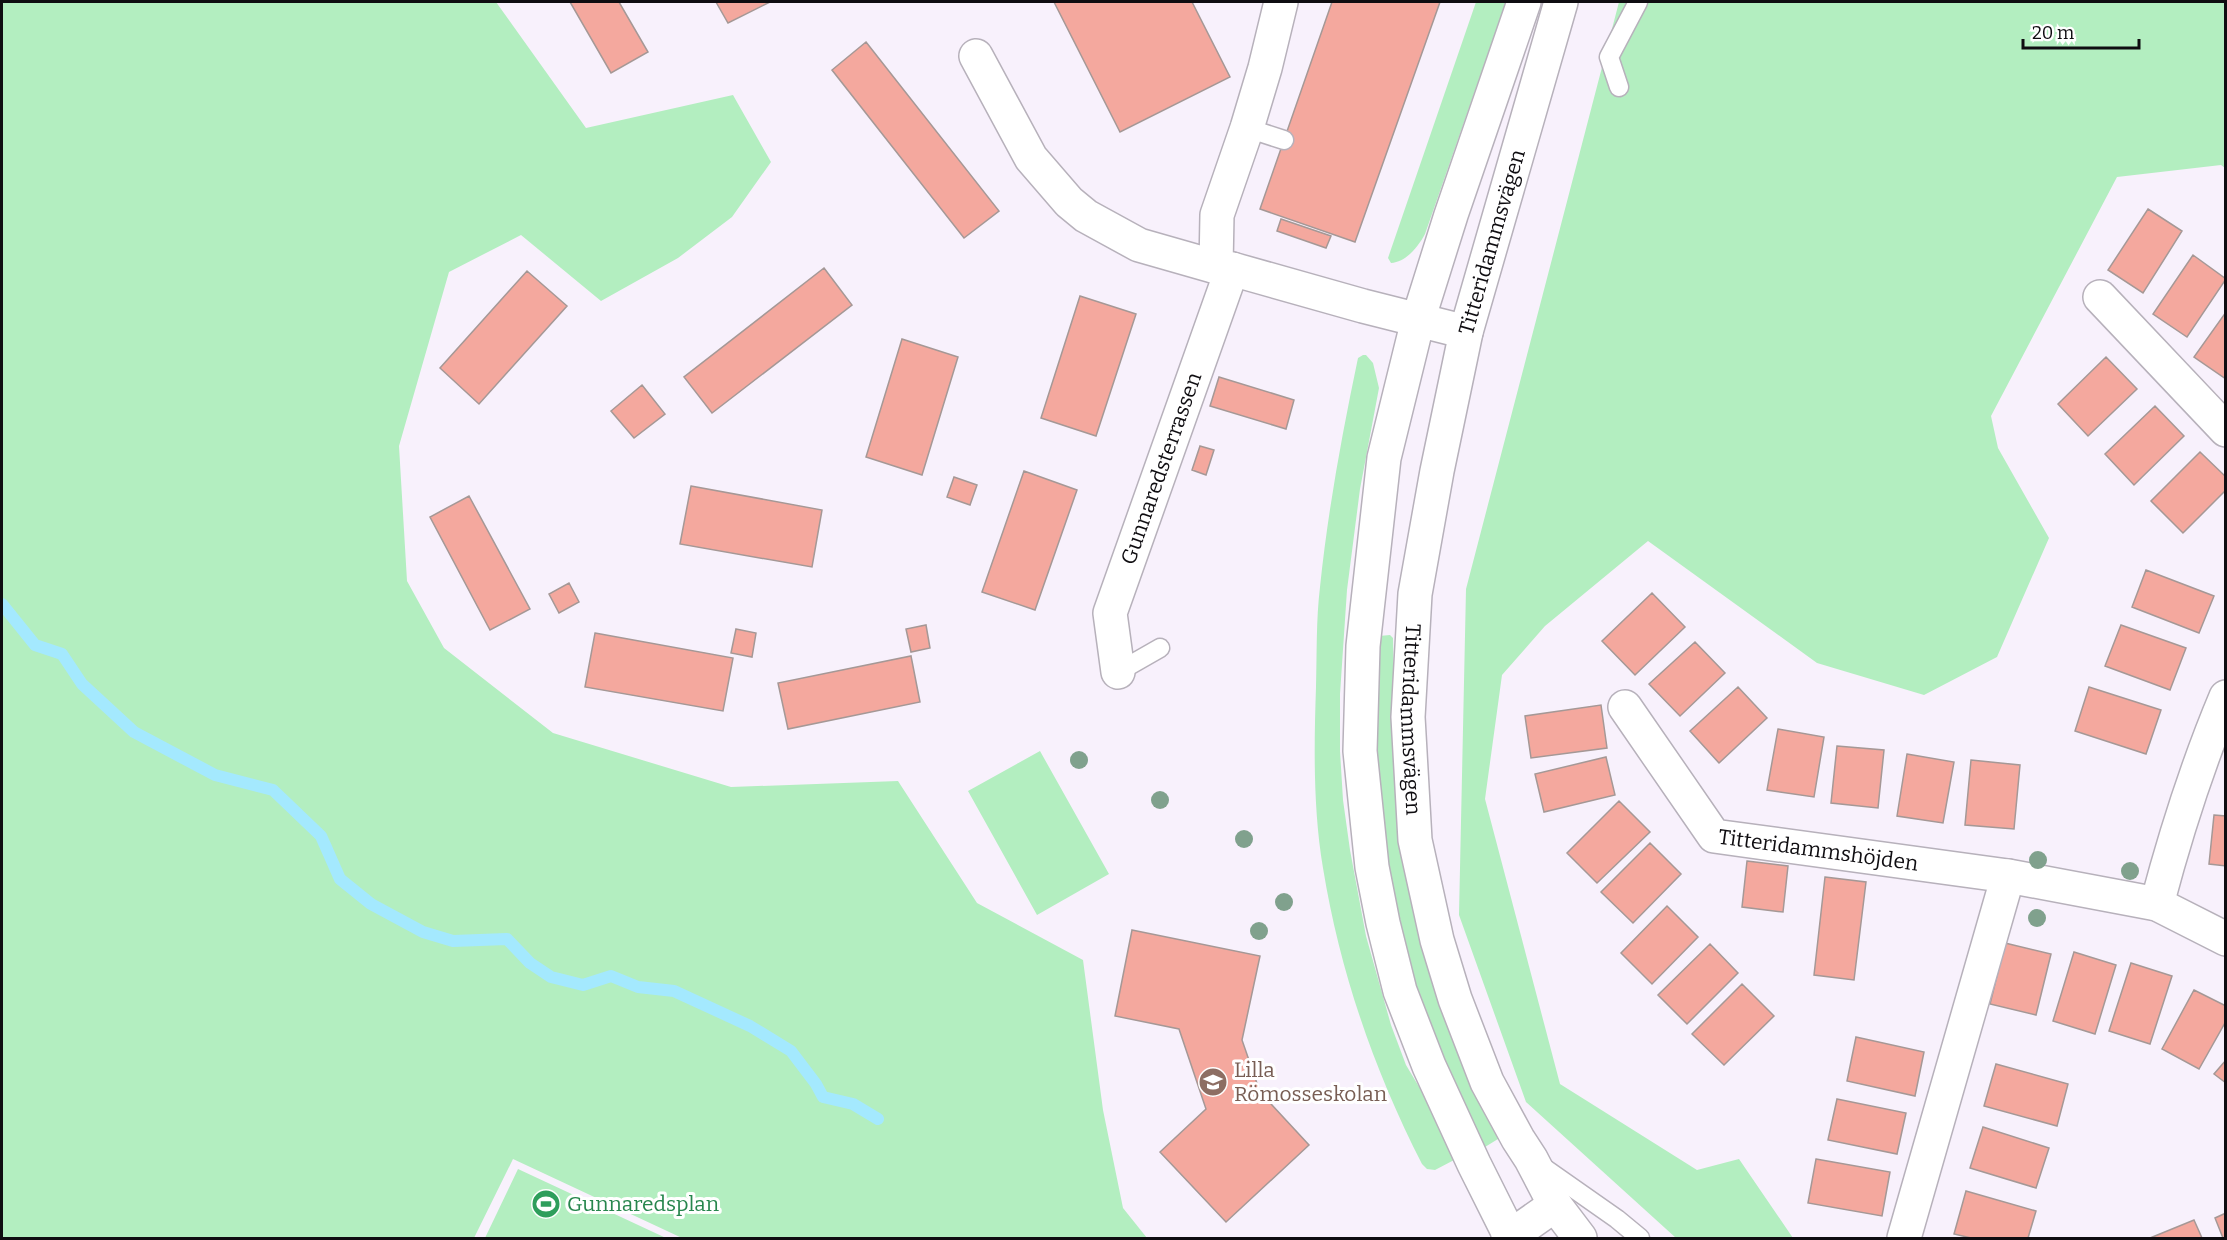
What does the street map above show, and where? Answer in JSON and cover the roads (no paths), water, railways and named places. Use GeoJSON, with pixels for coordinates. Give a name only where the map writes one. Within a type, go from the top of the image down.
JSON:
{"type":"FeatureCollection","features":[{"type":"Feature","properties":{"kind":"street","name":"Gunnaredsterrassen"},"geometry":{"type":"LineString","coordinates":[[1118,672],[1110,613],[1146,531],[1224,268],[1217,215],[1247,128],[1281,2]]}},
{"type":"Feature","properties":{"kind":"street","name":"Titteridammsvägen"},"geometry":{"type":"LineString","coordinates":[[1510,1238],[1429,1066],[1400,991],[1372,867],[1360,751],[1363,646],[1384,458],[1418,320],[1469,161],[1524,2]]}},
{"type":"Feature","properties":{"kind":"street","name":"Titteridammsvägen"},"geometry":{"type":"LineString","coordinates":[[1561,2],[1466,332],[1437,471],[1415,594],[1408,717],[1415,840],[1437,940],[1455,999],[1487,1083],[1555,1205],[1580,1239]]}},
{"type":"Feature","properties":{"kind":"street"},"geometry":{"type":"LineString","coordinates":[[976,56],[1031,158],[1069,202],[1086,216],[1139,245],[1466,332]]}},
{"type":"Feature","properties":{"kind":"street"},"geometry":{"type":"LineString","coordinates":[[2100,297],[2226,430]]}},
{"type":"Feature","properties":{"kind":"street"},"geometry":{"type":"LineString","coordinates":[[2157,904],[2177,828],[2199,762],[2226,697]]}},
{"type":"Feature","properties":{"kind":"street","name":"Titteridammshöjden"},"geometry":{"type":"LineString","coordinates":[[1624,707],[1714,836],[2008,876],[2157,904],[2226,939]]}},
{"type":"Feature","properties":{"kind":"street"},"geometry":{"type":"LineString","coordinates":[[1904,1239],[2008,876]]}},
{"type":"Feature","properties":{"kind":"street"},"geometry":{"type":"LineString","coordinates":[[1510,1238],[1555,1205]]}},
{"type":"Feature","properties":{"kind":"lane"},"geometry":{"type":"LineString","coordinates":[[1618,87],[1609,57],[1638,2]]}},
{"type":"Feature","properties":{"kind":"lane"},"geometry":{"type":"LineString","coordinates":[[1247,128],[1284,140]]}},
{"type":"Feature","properties":{"kind":"lane"},"geometry":{"type":"LineString","coordinates":[[1118,672],[1160,648]]}},
{"type":"Feature","properties":{"kind":"lane"},"geometry":{"type":"LineString","coordinates":[[1531,1159],[1617,1219],[1640,1239]]}},
{"type":"Feature","properties":{"kind":"waterway"},"geometry":{"type":"LineString","coordinates":[[2,604],[35,645],[62,654],[82,684],[134,732],[215,775],[273,790],[321,836],[340,879],[371,904],[423,932],[453,941],[507,939],[530,963],[551,977],[583,985],[611,976],[638,987],[674,991],[750,1026],[791,1051],[823,1097],[853,1104],[878,1119]]}},
{"type":"Feature","properties":{"kind":"place","name":"Lilla Römosseskolan"},"geometry":{"type":"Point","coordinates":[1213,1082]}},
{"type":"Feature","properties":{"kind":"place","name":"Gunnaredsplan"},"geometry":{"type":"Point","coordinates":[546,1204]}}]}
